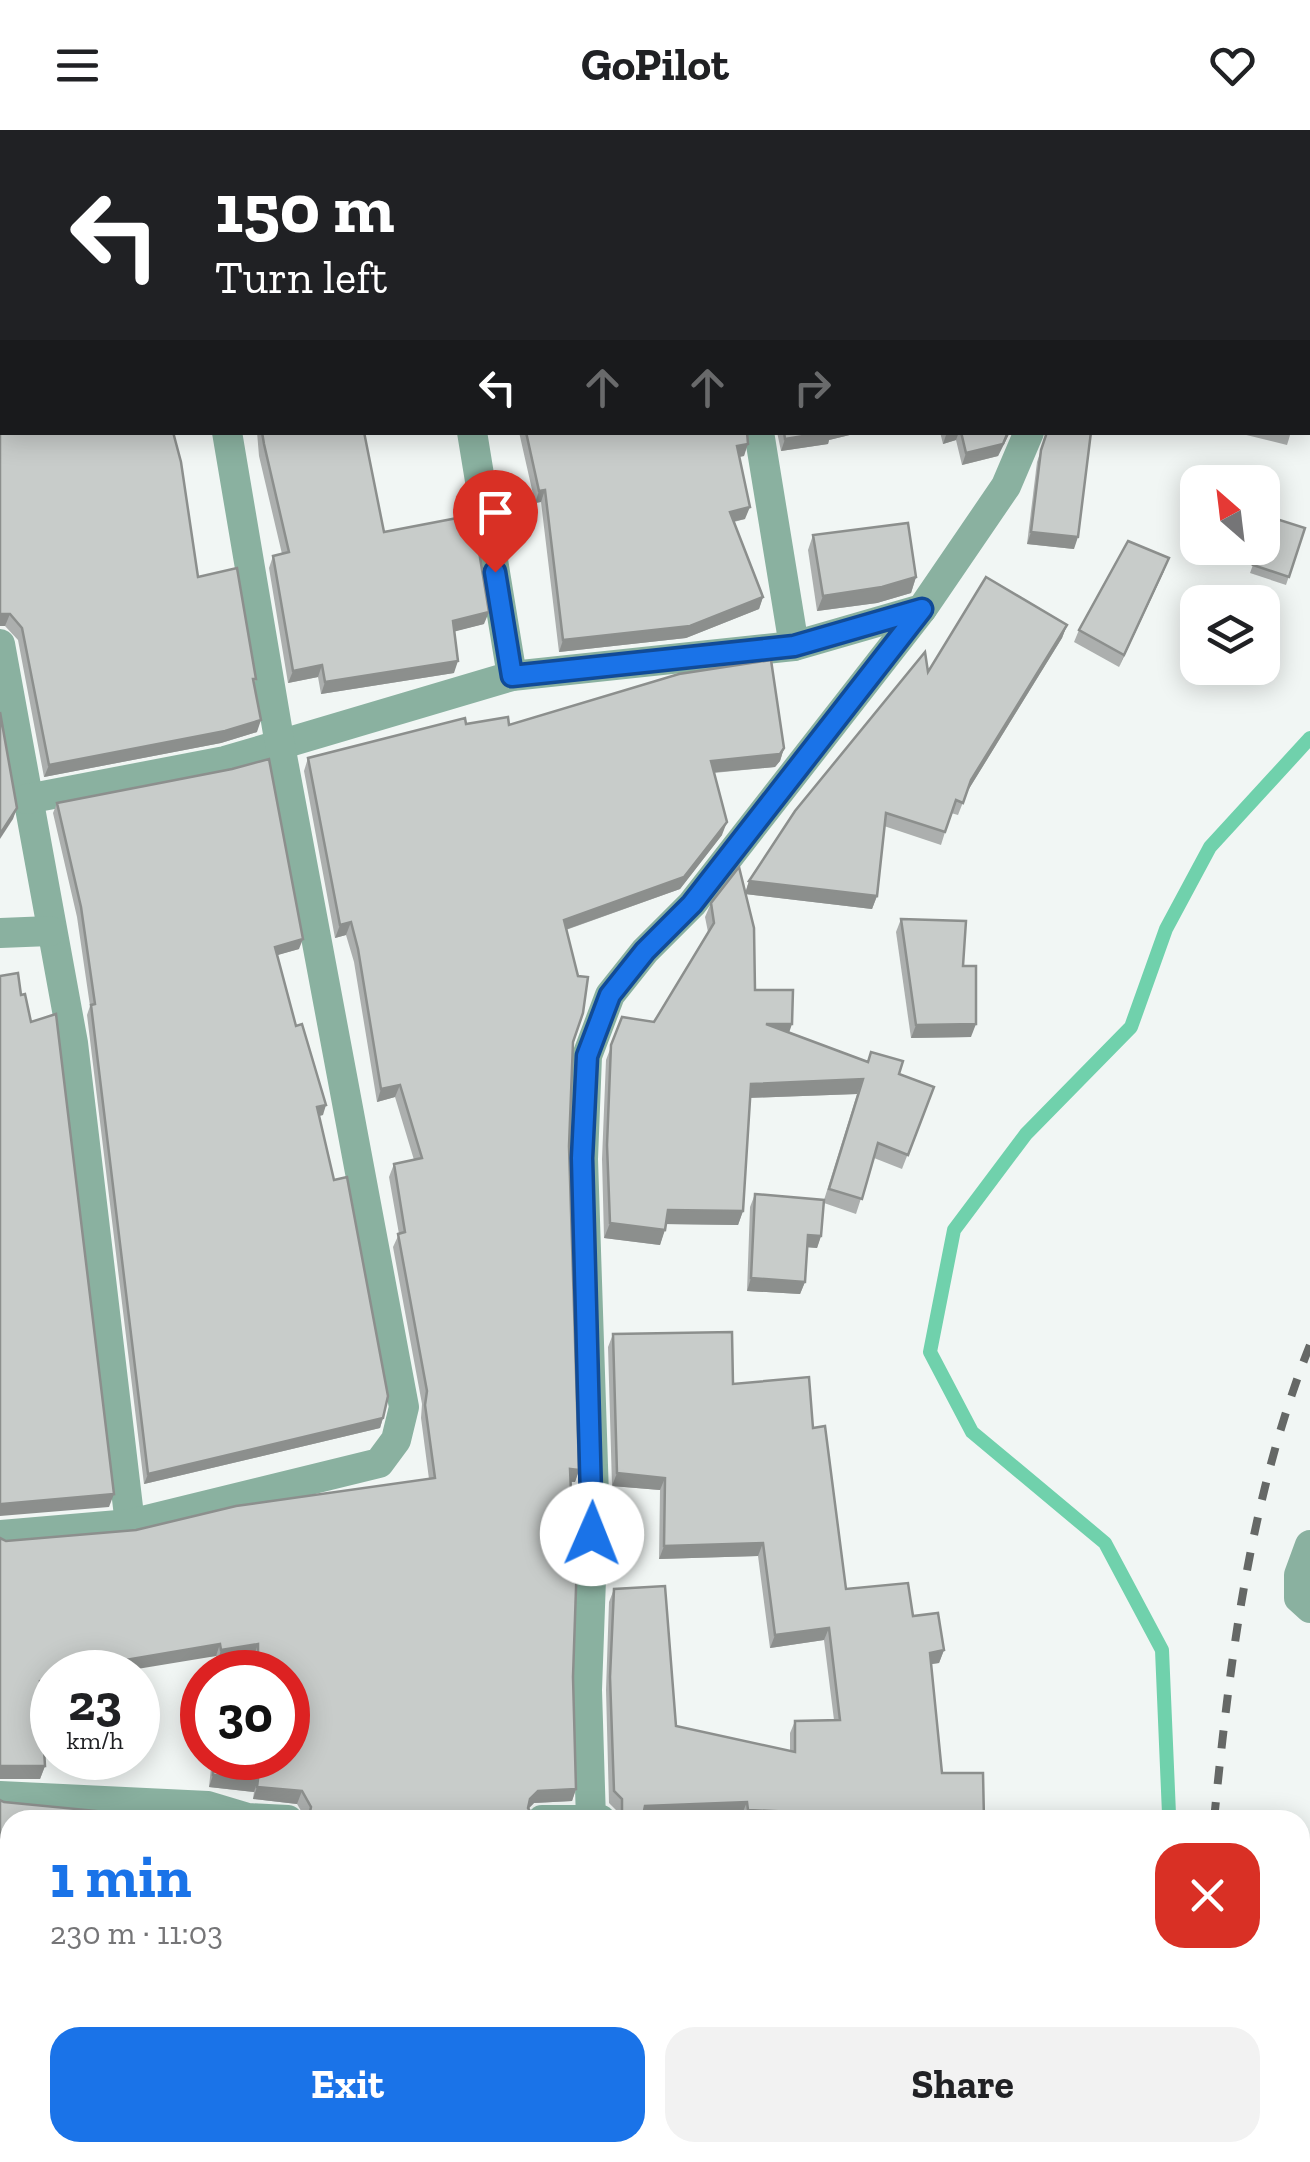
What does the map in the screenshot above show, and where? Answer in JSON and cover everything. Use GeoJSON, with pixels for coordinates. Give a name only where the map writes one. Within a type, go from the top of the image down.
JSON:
{"type":"FeatureCollection","features":[{"type":"Feature","properties":{"kind":"street"},"geometry":{"type":"LineString","coordinates":[[0,1535],[130,1524],[378,1463],[396,1440],[404,1407],[280,745],[228,435]]}},
{"type":"Feature","properties":{"kind":"street"},"geometry":{"type":"LineString","coordinates":[[472,435],[512,676]]}},
{"type":"Feature","properties":{"kind":"street"},"geometry":{"type":"LineString","coordinates":[[760,435],[794,646]]}},
{"type":"Feature","properties":{"kind":"street"},"geometry":{"type":"LineString","coordinates":[[594,1810],[588,1690],[594,1496],[582,1158],[587,1056],[610,995],[645,951],[692,904],[922,609],[1006,486],[1027,435]]}},
{"type":"Feature","properties":{"kind":"street"},"geometry":{"type":"LineString","coordinates":[[27,798],[225,761],[512,676],[794,646],[922,609]]}},
{"type":"Feature","properties":{"kind":"street"},"geometry":{"type":"LineString","coordinates":[[0,644],[73,1043],[130,1524]]}},
{"type":"Feature","properties":{"kind":"street"},"geometry":{"type":"LineString","coordinates":[[0,933],[50,931]]}},
{"type":"Feature","properties":{"kind":"street"},"geometry":{"type":"LineString","coordinates":[[1310,1545],[1299,1575],[1299,1598],[1310,1608]]}},
{"type":"Feature","properties":{"kind":"street"},"geometry":{"type":"LineString","coordinates":[[0,1796],[208,1806],[220,1810]]}},
{"type":"Feature","properties":{"kind":"building"},"geometry":{"type":"Polygon","coordinates":[[[0,435],[174,435],[198,577],[237,568],[261,720],[225,731],[49,765],[22,628],[10,614],[0,614],[0,435]]]}},
{"type":"Feature","properties":{"kind":"building"},"geometry":{"type":"Polygon","coordinates":[[[263,435],[365,435],[384,532],[473,515],[489,612],[453,621],[458,661],[325,682],[322,665],[293,671],[273,556],[289,552],[263,435]]]}},
{"type":"Feature","properties":{"kind":"building"},"geometry":{"type":"Polygon","coordinates":[[[527,435],[747,435],[748,444],[737,446],[750,507],[730,512],[763,597],[690,626],[563,640],[545,490],[539,491],[527,435]]]}},
{"type":"Feature","properties":{"kind":"building"},"geometry":{"type":"Polygon","coordinates":[[[962,435],[1007,435],[1003,444],[966,453],[962,435]]]}},
{"type":"Feature","properties":{"kind":"building"},"geometry":{"type":"Polygon","coordinates":[[[1046,435],[1091,435],[1078,537],[1031,532],[1046,435]]]}},
{"type":"Feature","properties":{"kind":"building"},"geometry":{"type":"Polygon","coordinates":[[[1280,520],[1305,528],[1289,577],[1253,565],[1280,565],[1280,520]]]}},
{"type":"Feature","properties":{"kind":"building"},"geometry":{"type":"Polygon","coordinates":[[[908,523],[916,577],[823,596],[813,535],[908,523]]]}},
{"type":"Feature","properties":{"kind":"building"},"geometry":{"type":"Polygon","coordinates":[[[1128,541],[1169,558],[1124,655],[1079,630],[1128,541]]]}},
{"type":"Feature","properties":{"kind":"building"},"geometry":{"type":"Polygon","coordinates":[[[986,577],[1067,625],[971,780],[963,803],[956,800],[945,832],[886,813],[877,896],[749,881],[795,811],[925,652],[928,672],[986,577]]]}},
{"type":"Feature","properties":{"kind":"building"},"geometry":{"type":"Polygon","coordinates":[[[771,660],[784,748],[780,754],[711,761],[727,822],[684,877],[564,920],[578,976],[588,977],[583,1013],[573,1042],[569,1146],[579,1470],[570,1469],[577,1559],[573,1677],[576,1789],[538,1791],[530,1799],[529,1810],[310,1810],[302,1791],[257,1787],[258,1780],[310,1780],[310,1650],[258,1650],[258,1644],[221,1650],[220,1644],[160,1654],[160,1650],[30,1650],[30,1766],[0,1766],[0,1538],[6,1541],[136,1530],[236,1506],[435,1478],[425,1405],[427,1391],[398,1234],[405,1232],[394,1164],[422,1158],[400,1085],[381,1089],[358,949],[351,922],[340,925],[308,758],[465,718],[466,724],[508,717],[509,725],[679,674],[771,660]]]}},
{"type":"Feature","properties":{"kind":"building"},"geometry":{"type":"Polygon","coordinates":[[[0,712],[17,808],[0,834],[0,712]]]}},
{"type":"Feature","properties":{"kind":"building"},"geometry":{"type":"Polygon","coordinates":[[[269,759],[303,939],[275,947],[296,1026],[302,1024],[326,1105],[317,1107],[334,1180],[347,1177],[388,1396],[383,1418],[148,1474],[91,1005],[95,1004],[81,907],[57,803],[269,759]]]}},
{"type":"Feature","properties":{"kind":"building"},"geometry":{"type":"Polygon","coordinates":[[[739,867],[754,928],[755,990],[793,990],[792,1024],[766,1024],[868,1062],[871,1052],[903,1061],[899,1074],[934,1087],[908,1155],[878,1143],[862,1199],[829,1189],[863,1079],[751,1084],[743,1211],[668,1210],[665,1230],[610,1223],[607,1145],[611,1045],[622,1017],[654,1022],[714,923],[711,903],[739,867]]]}},
{"type":"Feature","properties":{"kind":"building"},"geometry":{"type":"Polygon","coordinates":[[[901,919],[966,921],[963,966],[976,966],[976,1024],[916,1025],[901,919]]]}},
{"type":"Feature","properties":{"kind":"building"},"geometry":{"type":"Polygon","coordinates":[[[18,973],[31,1022],[56,1014],[114,1494],[0,1505],[0,976],[18,973]]]}},
{"type":"Feature","properties":{"kind":"building"},"geometry":{"type":"Polygon","coordinates":[[[755,1194],[824,1200],[821,1236],[808,1235],[805,1282],[751,1278],[755,1194]]]}},
{"type":"Feature","properties":{"kind":"building"},"geometry":{"type":"Polygon","coordinates":[[[732,1332],[733,1384],[809,1377],[813,1428],[825,1426],[846,1589],[908,1583],[913,1616],[938,1613],[944,1650],[930,1653],[942,1773],[983,1773],[984,1810],[748,1810],[747,1802],[622,1810],[622,1799],[614,1791],[610,1677],[614,1589],[665,1586],[676,1726],[795,1752],[795,1721],[840,1720],[829,1628],[775,1635],[763,1543],[664,1546],[665,1478],[617,1473],[613,1334],[732,1332]]]}},
{"type":"Feature","properties":{"kind":"building"},"geometry":{"type":"Polygon","coordinates":[[[0,1800],[87,1810],[0,1810],[0,1800]]]}},
{"type":"Feature","properties":{"kind":"waterway"},"geometry":{"type":"LineString","coordinates":[[1169,1810],[1162,1650],[1105,1543],[972,1432],[930,1352],[954,1230],[1026,1134],[1131,1027],[1166,929],[1210,847],[1310,738]]}},
{"type":"Feature","properties":{"kind":"railway"},"geometry":{"type":"LineString","coordinates":[[1215,1810],[1227,1699],[1257,1519],[1289,1402],[1310,1345]]}},
{"type":"Feature","properties":{"kind":"route"},"geometry":{"type":"LineString","coordinates":[[495,572],[512,676],[794,646],[922,609],[692,904],[645,951],[610,995],[587,1056],[582,1158],[594,1496],[592,1534]]}}]}
